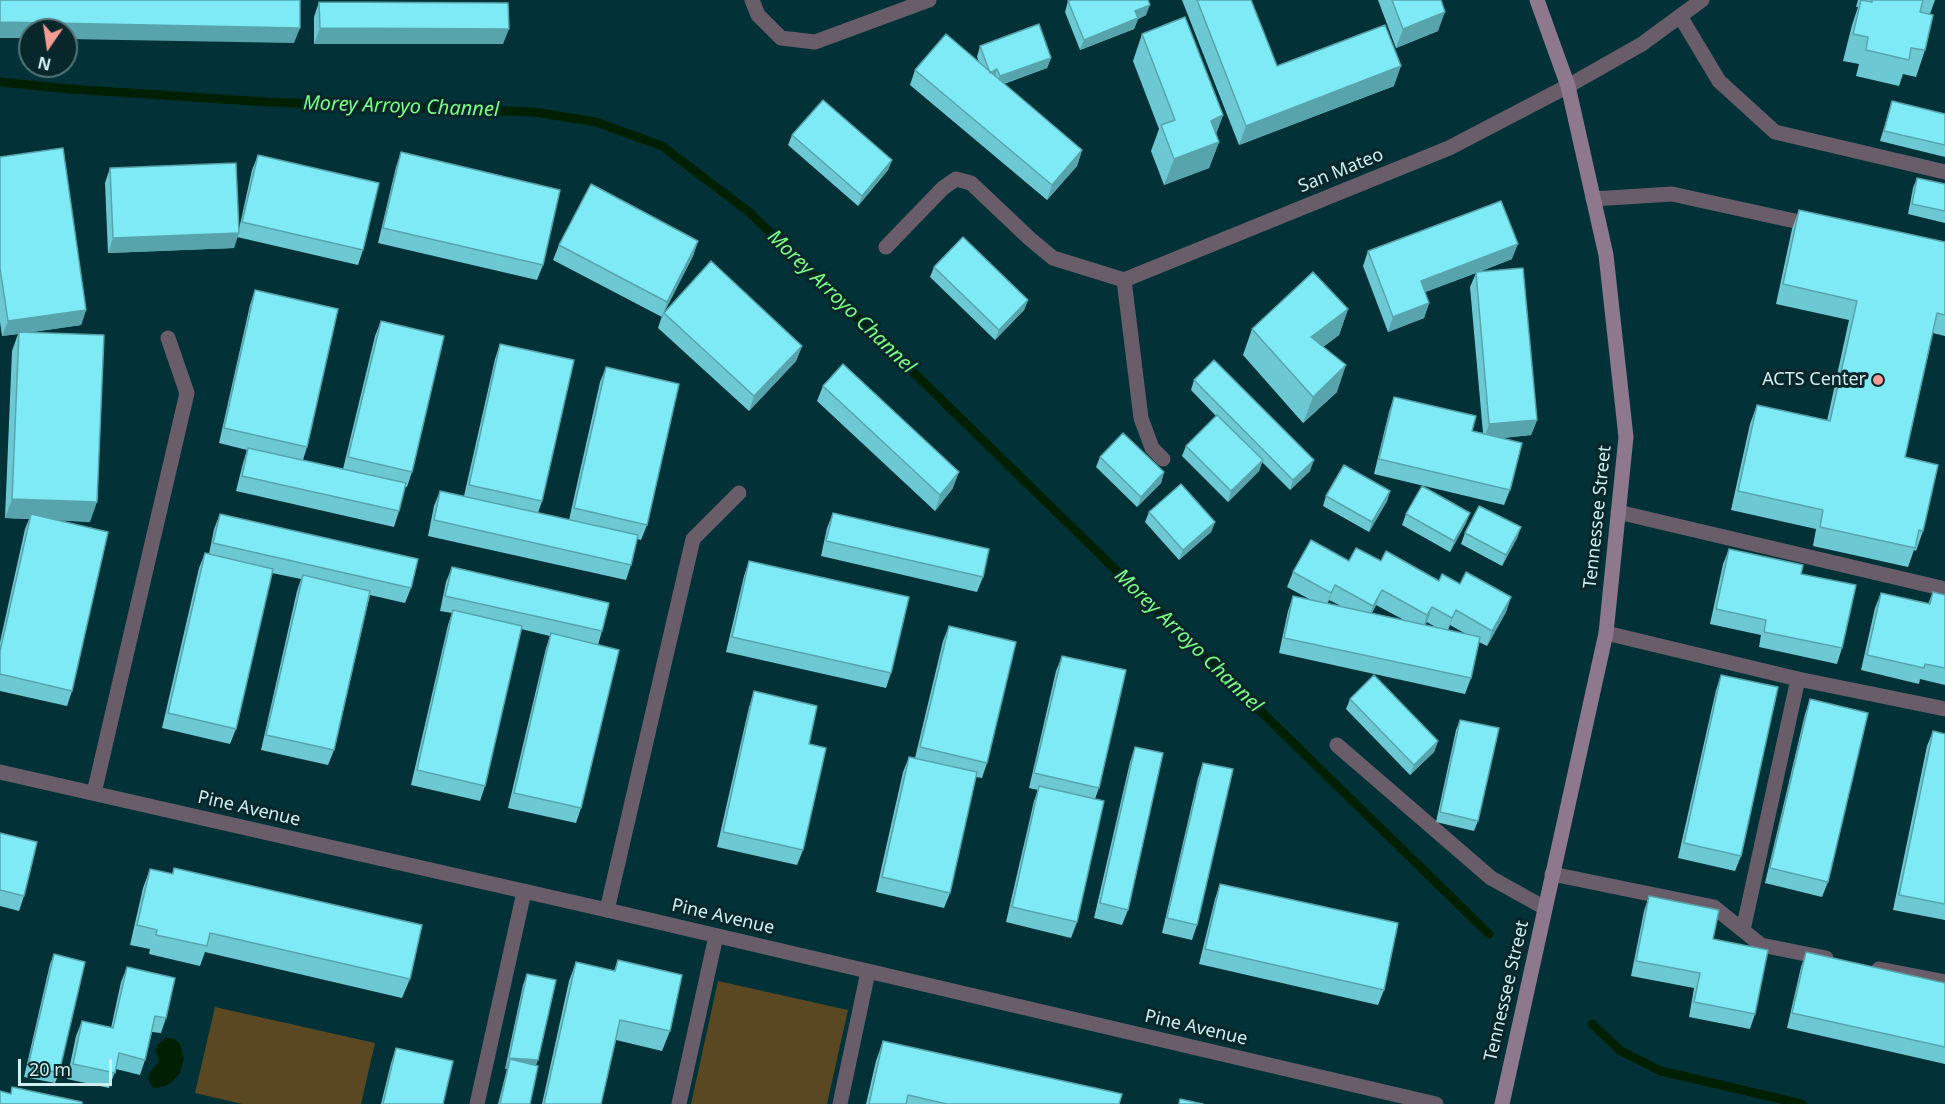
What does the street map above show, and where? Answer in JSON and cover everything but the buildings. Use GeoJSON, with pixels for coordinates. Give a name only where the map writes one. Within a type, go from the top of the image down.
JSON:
{"type":"FeatureCollection","features":[{"type":"Feature","properties":{"kind":"main road","name":"Tennessee Street"},"geometry":{"type":"LineString","coordinates":[[1502,1104],[1606,633],[1626,437],[1606,255],[1568,87],[1537,0]]}},
{"type":"Feature","properties":{"kind":"street"},"geometry":{"type":"LineString","coordinates":[[752,0],[758,15],[781,38],[814,42],[929,0]]}},
{"type":"Feature","properties":{"kind":"street"},"geometry":{"type":"LineString","coordinates":[[1568,87],[1642,44],[1702,0]]}},
{"type":"Feature","properties":{"kind":"street"},"geometry":{"type":"LineString","coordinates":[[1680,16],[1719,81],[1775,132],[1945,172]]}},
{"type":"Feature","properties":{"kind":"street","name":"San Mateo"},"geometry":{"type":"LineString","coordinates":[[1124,280],[1449,148],[1568,87]]}},
{"type":"Feature","properties":{"kind":"street"},"geometry":{"type":"LineString","coordinates":[[886,248],[943,188],[957,179],[971,183],[1053,258],[1124,280],[1141,418],[1152,448],[1163,459]]}},
{"type":"Feature","properties":{"kind":"street"},"geometry":{"type":"LineString","coordinates":[[1593,199],[1672,194],[1823,227]]}},
{"type":"Feature","properties":{"kind":"street"},"geometry":{"type":"LineString","coordinates":[[94,794],[187,393],[168,338]]}},
{"type":"Feature","properties":{"kind":"street"},"geometry":{"type":"LineString","coordinates":[[607,910],[693,539],[739,493]]}},
{"type":"Feature","properties":{"kind":"street"},"geometry":{"type":"LineString","coordinates":[[1618,512],[1945,589]]}},
{"type":"Feature","properties":{"kind":"street"},"geometry":{"type":"LineString","coordinates":[[1606,633],[1798,679],[1945,709]]}},
{"type":"Feature","properties":{"kind":"street"},"geometry":{"type":"LineString","coordinates":[[1743,930],[1798,679]]}},
{"type":"Feature","properties":{"kind":"street"},"geometry":{"type":"LineString","coordinates":[[1336,745],[1491,878],[1545,908]]}},
{"type":"Feature","properties":{"kind":"street","name":"Pine Avenue"},"geometry":{"type":"LineString","coordinates":[[0,772],[607,910],[1436,1104]]}},
{"type":"Feature","properties":{"kind":"street"},"geometry":{"type":"LineString","coordinates":[[1552,874],[1714,907],[1761,945],[1842,961]]}},
{"type":"Feature","properties":{"kind":"street"},"geometry":{"type":"LineString","coordinates":[[477,1104],[524,892]]}},
{"type":"Feature","properties":{"kind":"street"},"geometry":{"type":"LineString","coordinates":[[679,1104],[716,936]]}},
{"type":"Feature","properties":{"kind":"street"},"geometry":{"type":"LineString","coordinates":[[1864,966],[1945,982]]}},
{"type":"Feature","properties":{"kind":"street"},"geometry":{"type":"LineString","coordinates":[[840,1104],[868,972]]}},
{"type":"Feature","properties":{"kind":"shaded area"},"geometry":{"type":"Polygon","coordinates":[[[718,981],[848,1010],[827,1104],[691,1104],[718,981]]]}},
{"type":"Feature","properties":{"kind":"shaded area"},"geometry":{"type":"Polygon","coordinates":[[[215,1007],[375,1043],[361,1104],[242,1104],[195,1093],[215,1007]]]}},
{"type":"Feature","properties":{"kind":"shaded area"},"geometry":{"type":"Polygon","coordinates":[[[166,1038],[175,1039],[180,1044],[184,1059],[180,1073],[174,1080],[166,1086],[156,1088],[152,1087],[148,1078],[159,1061],[157,1045],[166,1038]]]}},
{"type":"Feature","properties":{"kind":"waterway","name":"Morey Arroyo Channel"},"geometry":{"type":"LineString","coordinates":[[0,82],[267,102],[534,112],[596,122],[662,146],[749,212],[1489,934]]}},
{"type":"Feature","properties":{"kind":"waterway","name":"Morey Arroyo Channel"},"geometry":{"type":"LineString","coordinates":[[1592,1024],[1621,1051],[1661,1071],[1802,1104]]}},
{"type":"Feature","properties":{"kind":"place","name":"ACTS Center"},"geometry":{"type":"Point","coordinates":[1878,380]}}]}
